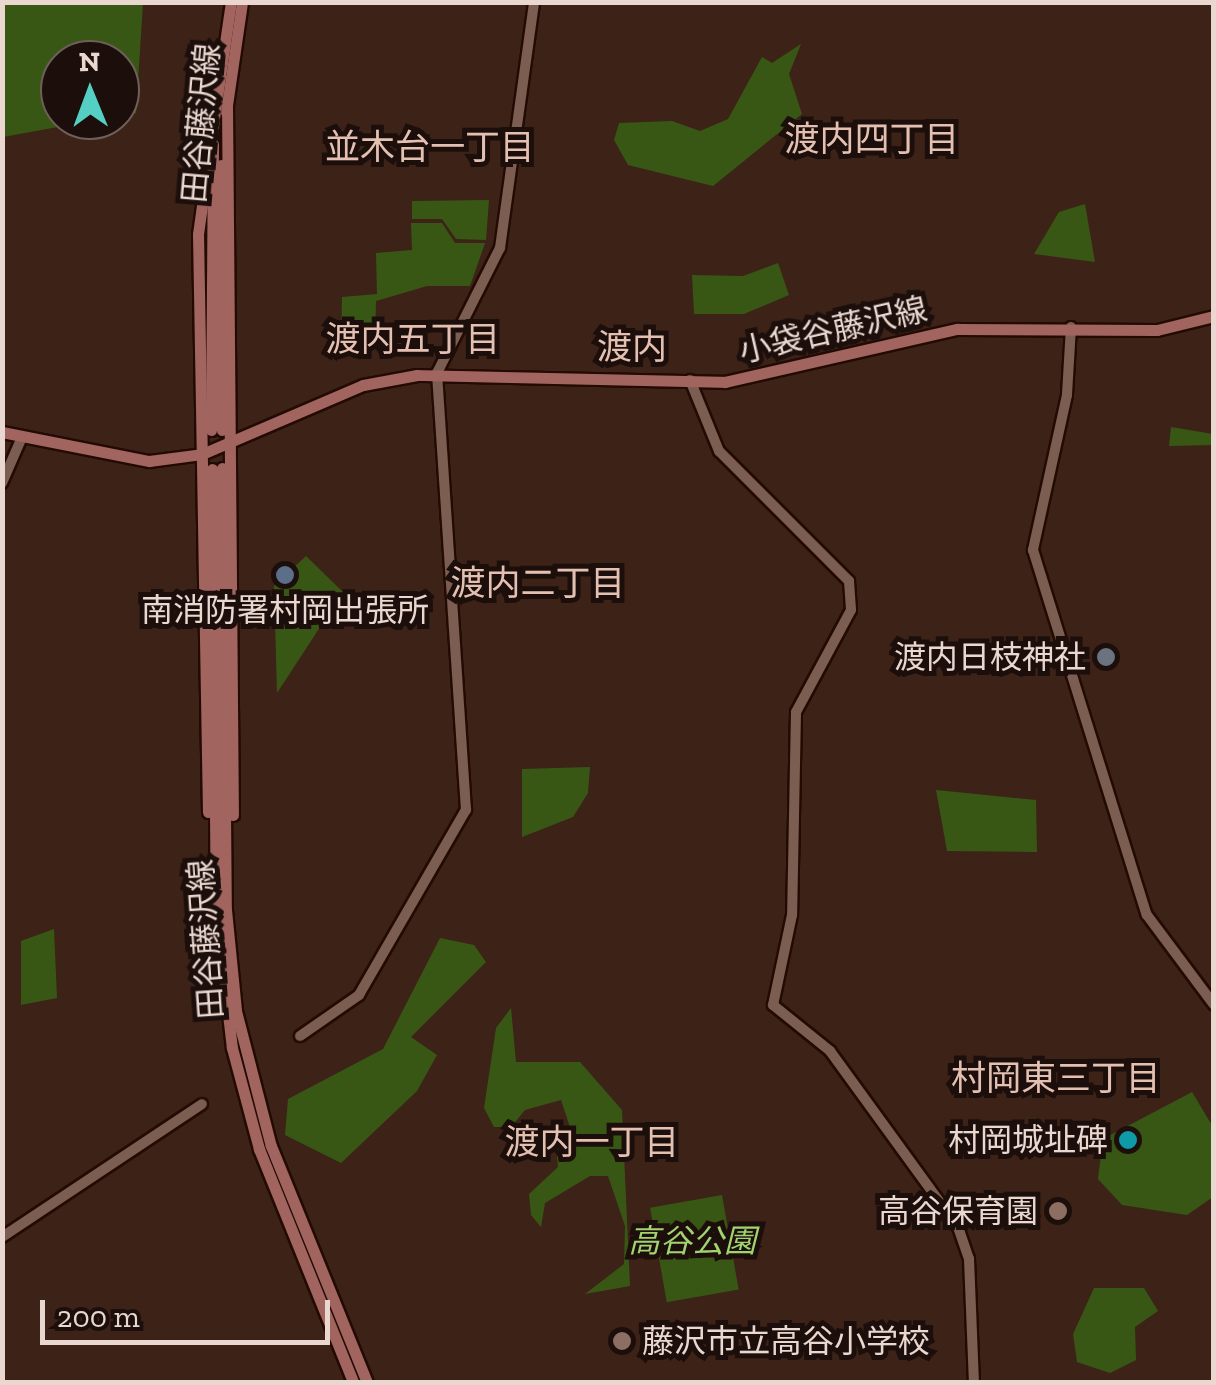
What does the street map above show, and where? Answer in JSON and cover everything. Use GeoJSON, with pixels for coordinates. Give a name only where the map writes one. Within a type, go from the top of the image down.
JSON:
{"type":"FeatureCollection","features":[{"type":"Feature","properties":{"kind":"main road","name":"田谷藤沢線"},"geometry":{"type":"LineString","coordinates":[[231,2],[214,120],[217,430],[227,105],[242,2]]}},
{"type":"Feature","properties":{"kind":"main road"},"geometry":{"type":"LineString","coordinates":[[226,910],[230,444],[227,105]]}},
{"type":"Feature","properties":{"kind":"main road"},"geometry":{"type":"LineString","coordinates":[[214,120],[199,218],[202,750],[214,846]]}},
{"type":"Feature","properties":{"kind":"main road","name":"小袋谷藤沢線"},"geometry":{"type":"LineString","coordinates":[[2,432],[124,462],[202,454],[362,385],[437,373],[690,380],[792,373],[957,329],[1156,330],[1214,316]]}},
{"type":"Feature","properties":{"kind":"main road","name":"田谷藤沢線"},"geometry":{"type":"LineString","coordinates":[[353,1382],[243,1098],[216,942],[217,469],[226,910],[236,1011],[265,1128],[367,1382]]}},
{"type":"Feature","properties":{"kind":"street"},"geometry":{"type":"LineString","coordinates":[[300,1036],[360,994],[466,810],[437,373],[500,248],[534,2]]}},
{"type":"Feature","properties":{"kind":"street"},"geometry":{"type":"LineString","coordinates":[[1071,327],[1067,395],[1033,550],[1146,915],[1214,1005]]}},
{"type":"Feature","properties":{"kind":"street"},"geometry":{"type":"LineString","coordinates":[[690,380],[718,452],[849,581],[850,610],[796,712],[792,915],[773,1005],[830,1051],[958,1227],[970,1259],[974,1382]]}},
{"type":"Feature","properties":{"kind":"street"},"geometry":{"type":"LineString","coordinates":[[2,482],[22,437]]}},
{"type":"Feature","properties":{"kind":"street"},"geometry":{"type":"LineString","coordinates":[[2,1237],[202,1104]]}},
{"type":"Feature","properties":{"kind":"green space"},"geometry":{"type":"Polygon","coordinates":[[[2,3],[143,3],[140,50],[140,40],[40,40],[40,130],[3,137],[2,3]]]}},
{"type":"Feature","properties":{"kind":"green space"},"geometry":{"type":"Polygon","coordinates":[[[801,44],[789,74],[802,114],[713,186],[628,165],[614,140],[619,123],[672,121],[700,131],[728,119],[762,57],[772,63],[801,44]]]}},
{"type":"Feature","properties":{"kind":"green space"},"geometry":{"type":"Polygon","coordinates":[[[489,200],[486,240],[456,239],[442,219],[412,219],[412,201],[489,200]]]}},
{"type":"Feature","properties":{"kind":"green space"},"geometry":{"type":"Polygon","coordinates":[[[1085,204],[1095,262],[1034,254],[1059,212],[1085,204]]]}},
{"type":"Feature","properties":{"kind":"green space"},"geometry":{"type":"Polygon","coordinates":[[[411,223],[442,223],[455,243],[485,243],[470,286],[427,286],[376,301],[375,342],[341,349],[342,297],[377,294],[376,253],[412,250],[411,223]]]}},
{"type":"Feature","properties":{"kind":"green space"},"geometry":{"type":"Polygon","coordinates":[[[778,263],[789,295],[744,314],[694,314],[692,275],[743,276],[778,263]]]}},
{"type":"Feature","properties":{"kind":"green space"},"geometry":{"type":"Polygon","coordinates":[[[1171,427],[1213,434],[1213,445],[1169,446],[1171,427]]]}},
{"type":"Feature","properties":{"kind":"green space"},"geometry":{"type":"Polygon","coordinates":[[[306,556],[343,592],[277,693],[274,586],[306,556]]]}},
{"type":"Feature","properties":{"kind":"green space"},"geometry":{"type":"Polygon","coordinates":[[[590,767],[588,793],[573,817],[522,837],[522,769],[590,767]]]}},
{"type":"Feature","properties":{"kind":"green space"},"geometry":{"type":"Polygon","coordinates":[[[936,790],[1036,800],[1037,852],[947,851],[936,790]]]}},
{"type":"Feature","properties":{"kind":"green space"},"geometry":{"type":"Polygon","coordinates":[[[54,929],[57,998],[21,1005],[21,941],[54,929]]]}},
{"type":"Feature","properties":{"kind":"green space"},"geometry":{"type":"Polygon","coordinates":[[[440,938],[474,945],[486,962],[411,1037],[437,1055],[417,1091],[341,1163],[285,1135],[288,1099],[383,1049],[440,938]]]}},
{"type":"Feature","properties":{"kind":"green space"},"geometry":{"type":"Polygon","coordinates":[[[511,1008],[516,1062],[580,1062],[622,1110],[630,1286],[585,1294],[624,1264],[625,1226],[608,1176],[590,1176],[545,1203],[541,1227],[531,1215],[529,1194],[558,1167],[556,1147],[570,1127],[561,1100],[525,1110],[511,1127],[494,1127],[484,1108],[496,1028],[511,1008]]]}},
{"type":"Feature","properties":{"kind":"green space"},"geometry":{"type":"Polygon","coordinates":[[[1192,1092],[1213,1127],[1213,1197],[1187,1215],[1122,1205],[1098,1179],[1103,1139],[1192,1092]]]}},
{"type":"Feature","properties":{"kind":"green space","name":"高谷公園"},"geometry":{"type":"Polygon","coordinates":[[[722,1195],[739,1290],[667,1302],[650,1208],[722,1195]]]}},
{"type":"Feature","properties":{"kind":"green space"},"geometry":{"type":"Polygon","coordinates":[[[1094,1288],[1144,1288],[1158,1311],[1135,1327],[1136,1360],[1110,1373],[1077,1362],[1073,1334],[1094,1288]]]}},
{"type":"Feature","properties":{"kind":"place","name":"南消防署村岡出張所"},"geometry":{"type":"Point","coordinates":[285,575]}},
{"type":"Feature","properties":{"kind":"place","name":"渡内日枝神社"},"geometry":{"type":"Point","coordinates":[1106,657]}},
{"type":"Feature","properties":{"kind":"place","name":"村岡城址碑"},"geometry":{"type":"Point","coordinates":[1128,1140]}},
{"type":"Feature","properties":{"kind":"place","name":"高谷保育園"},"geometry":{"type":"Point","coordinates":[1058,1211]}},
{"type":"Feature","properties":{"kind":"place","name":"藤沢市立高谷小学校"},"geometry":{"type":"Point","coordinates":[622,1341]}},
{"type":"Feature","properties":{"kind":"district","name":"渡内四丁目"},"geometry":{"type":"Point","coordinates":[872,139]}},
{"type":"Feature","properties":{"kind":"district","name":"並木台一丁目"},"geometry":{"type":"Point","coordinates":[430,147]}},
{"type":"Feature","properties":{"kind":"district","name":"渡内五丁目"},"geometry":{"type":"Point","coordinates":[413,339]}},
{"type":"Feature","properties":{"kind":"district","name":"渡内"},"geometry":{"type":"Point","coordinates":[632,347]}},
{"type":"Feature","properties":{"kind":"district","name":"渡内二丁目"},"geometry":{"type":"Point","coordinates":[538,583]}},
{"type":"Feature","properties":{"kind":"district","name":"村岡東三丁目"},"geometry":{"type":"Point","coordinates":[1056,1078]}},
{"type":"Feature","properties":{"kind":"district","name":"渡内一丁目"},"geometry":{"type":"Point","coordinates":[592,1142]}}]}
